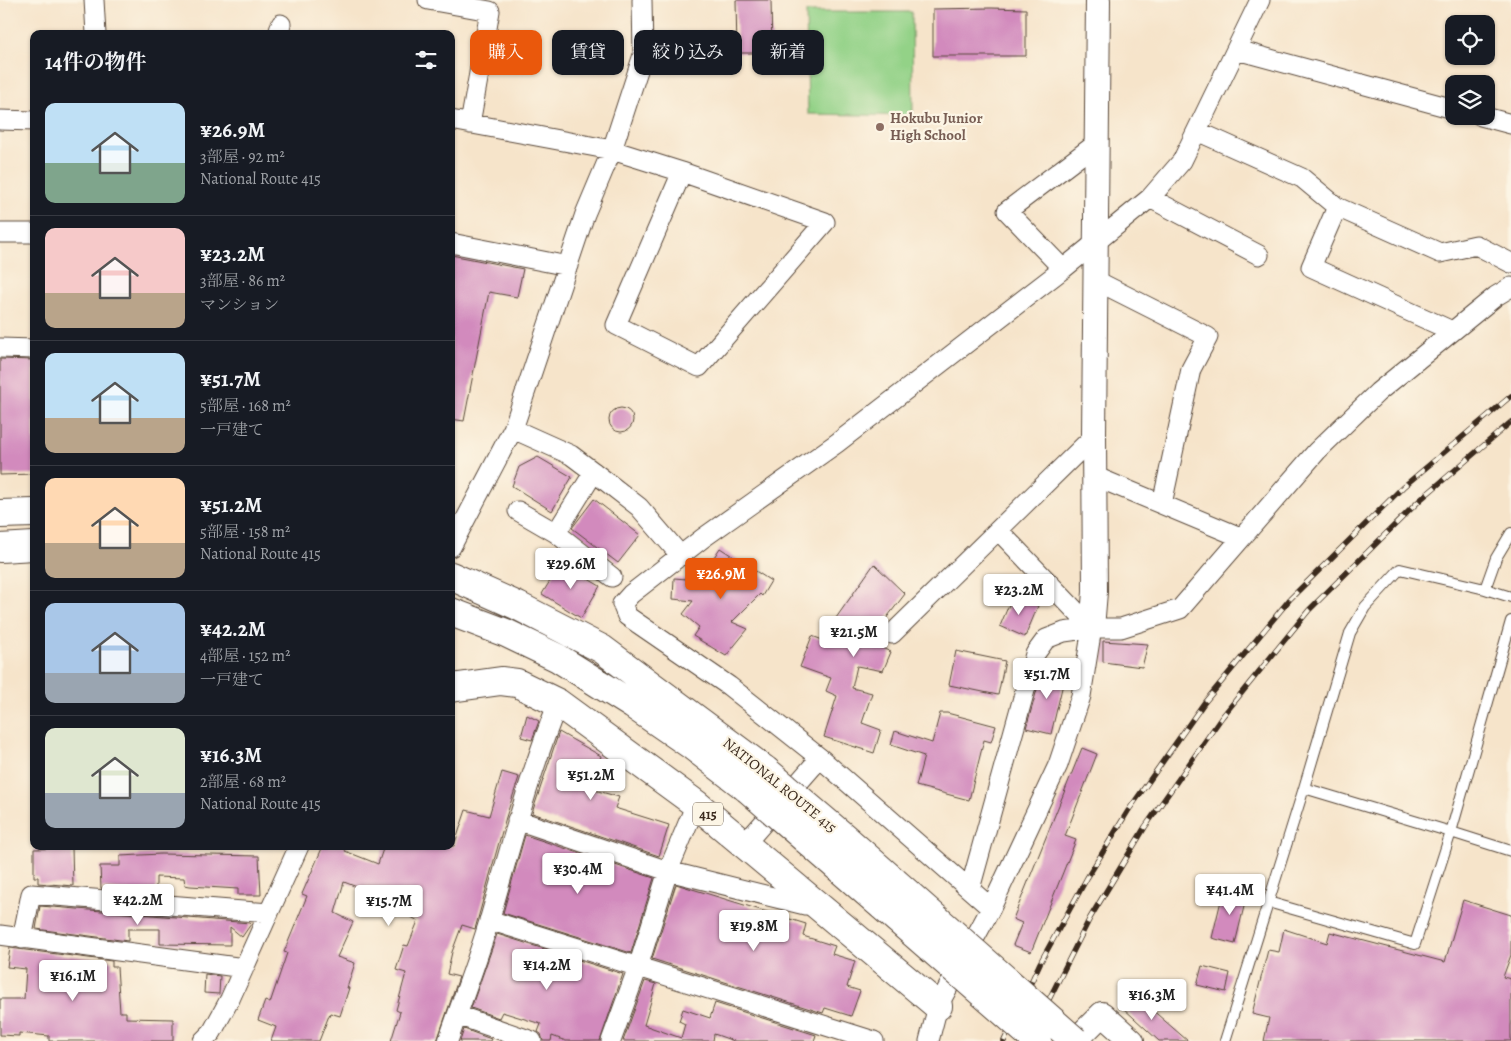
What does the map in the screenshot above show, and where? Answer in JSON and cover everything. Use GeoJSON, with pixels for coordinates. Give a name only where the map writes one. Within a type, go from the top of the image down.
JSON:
{"type":"FeatureCollection","features":[{"type":"Feature","properties":{"kind":"highway"},"geometry":{"type":"LineString","coordinates":[[0,514],[30,513]]}},
{"type":"Feature","properties":{"kind":"highway"},"geometry":{"type":"LineString","coordinates":[[0,548],[30,546]]}},
{"type":"Feature","properties":{"kind":"highway","name":"NATIONAL ROUTE 415"},"geometry":{"type":"LineString","coordinates":[[455,578],[518,606],[602,650],[757,780],[1037,1041]]}},
{"type":"Feature","properties":{"kind":"highway","name":"NATIONAL ROUTE 415"},"geometry":{"type":"LineString","coordinates":[[455,613],[506,632],[558,658],[633,705],[684,740],[757,780],[845,838],[1075,1041]]}},
{"type":"Feature","properties":{"kind":"highway","name":"415"},"geometry":{"type":"LineString","coordinates":[[455,688],[501,682],[518,683],[558,702],[696,804],[938,1006]]}},
{"type":"Feature","properties":{"kind":"street"},"geometry":{"type":"LineString","coordinates":[[94,0],[96,30]]}},
{"type":"Feature","properties":{"kind":"street"},"geometry":{"type":"LineString","coordinates":[[428,0],[491,6],[470,124]]}},
{"type":"Feature","properties":{"kind":"street"},"geometry":{"type":"LineString","coordinates":[[455,539],[513,429],[585,214],[612,150],[643,55],[642,0]]}},
{"type":"Feature","properties":{"kind":"street"},"geometry":{"type":"LineString","coordinates":[[929,1041],[938,1006],[991,908],[1058,765],[1081,696],[1092,628],[1095,592],[1094,436],[1098,0]]}},
{"type":"Feature","properties":{"kind":"street"},"geometry":{"type":"LineString","coordinates":[[991,908],[820,758],[729,686],[627,616],[622,604],[631,594],[703,538],[837,443],[1063,269],[1150,198],[1182,161],[1260,0]]}},
{"type":"Feature","properties":{"kind":"street"},"geometry":{"type":"LineString","coordinates":[[1237,50],[1445,107]]}},
{"type":"Feature","properties":{"kind":"street"},"geometry":{"type":"LineString","coordinates":[[0,120],[30,121]]}},
{"type":"Feature","properties":{"kind":"street"},"geometry":{"type":"LineString","coordinates":[[1495,120],[1511,124]]}},
{"type":"Feature","properties":{"kind":"street"},"geometry":{"type":"LineString","coordinates":[[455,121],[612,150],[682,172],[825,222],[699,367],[616,325],[682,172]]}},
{"type":"Feature","properties":{"kind":"street"},"geometry":{"type":"LineString","coordinates":[[1196,131],[1302,178],[1337,207],[1440,253],[1476,244],[1511,263]]}},
{"type":"Feature","properties":{"kind":"street"},"geometry":{"type":"LineString","coordinates":[[1063,269],[1007,211],[1097,142]]}},
{"type":"Feature","properties":{"kind":"street"},"geometry":{"type":"LineString","coordinates":[[1150,198],[1259,255]]}},
{"type":"Feature","properties":{"kind":"street"},"geometry":{"type":"LineString","coordinates":[[1337,207],[1311,267],[1452,331]]}},
{"type":"Feature","properties":{"kind":"street"},"geometry":{"type":"LineString","coordinates":[[0,233],[30,234]]}},
{"type":"Feature","properties":{"kind":"street"},"geometry":{"type":"LineString","coordinates":[[455,244],[568,266]]}},
{"type":"Feature","properties":{"kind":"street"},"geometry":{"type":"LineString","coordinates":[[1095,280],[1208,338],[1191,370],[1162,504]]}},
{"type":"Feature","properties":{"kind":"street"},"geometry":{"type":"LineString","coordinates":[[970,889],[1035,654],[1046,639],[1064,632],[1092,628],[1121,628],[1180,609],[1316,451],[1378,392],[1496,296],[1511,287]]}},
{"type":"Feature","properties":{"kind":"street"},"geometry":{"type":"LineString","coordinates":[[0,348],[30,349]]}},
{"type":"Feature","properties":{"kind":"street"},"geometry":{"type":"LineString","coordinates":[[513,429],[570,455],[594,472],[639,507],[681,556]]}},
{"type":"Feature","properties":{"kind":"street"},"geometry":{"type":"LineString","coordinates":[[892,634],[1094,436]]}},
{"type":"Feature","properties":{"kind":"street"},"geometry":{"type":"LineString","coordinates":[[556,533],[594,472]]}},
{"type":"Feature","properties":{"kind":"street"},"geometry":{"type":"LineString","coordinates":[[1094,476],[1240,537]]}},
{"type":"Feature","properties":{"kind":"street"},"geometry":{"type":"LineString","coordinates":[[518,511],[556,533],[612,577]]}},
{"type":"Feature","properties":{"kind":"street"},"geometry":{"type":"LineString","coordinates":[[998,530],[1092,628]]}},
{"type":"Feature","properties":{"kind":"street"},"geometry":{"type":"LineString","coordinates":[[448,1041],[489,920],[517,820],[558,702]]}},
{"type":"Feature","properties":{"kind":"street"},"geometry":{"type":"LineString","coordinates":[[744,845],[820,758]]}},
{"type":"Feature","properties":{"kind":"street"},"geometry":{"type":"LineString","coordinates":[[611,1041],[638,967],[668,871],[696,804]]}},
{"type":"Feature","properties":{"kind":"street"},"geometry":{"type":"LineString","coordinates":[[517,820],[668,871],[805,905],[814,903]]}},
{"type":"Feature","properties":{"kind":"street"},"geometry":{"type":"LineString","coordinates":[[204,1041],[212,1032],[244,968],[297,850]]}},
{"type":"Feature","properties":{"kind":"street"},"geometry":{"type":"LineString","coordinates":[[22,939],[31,894],[269,913]]}},
{"type":"Feature","properties":{"kind":"street"},"geometry":{"type":"LineString","coordinates":[[489,920],[874,1041]]}},
{"type":"Feature","properties":{"kind":"street"},"geometry":{"type":"LineString","coordinates":[[0,935],[244,968]]}},
{"type":"Feature","properties":{"kind":"street"},"geometry":{"type":"LineString","coordinates":[[1075,1041],[1102,1014],[1132,1041]]}},
{"type":"Feature","properties":{"kind":"street"},"geometry":{"type":"LineString","coordinates":[[457,1016],[532,1041]]}},
{"type":"Feature","properties":{"kind":"lane"},"geometry":{"type":"LineString","coordinates":[[1485,589],[1496,558],[1511,533]]}},
{"type":"Feature","properties":{"kind":"lane"},"geometry":{"type":"LineString","coordinates":[[1225,1041],[1304,788],[1350,632],[1365,607],[1400,569],[1511,597]]}},
{"type":"Feature","properties":{"kind":"lane"},"geometry":{"type":"LineString","coordinates":[[1268,902],[1415,944],[1451,832],[1510,621]]}},
{"type":"Feature","properties":{"kind":"lane"},"geometry":{"type":"LineString","coordinates":[[1304,788],[1511,851]]}},
{"type":"Feature","properties":{"kind":"green space"},"geometry":{"type":"Polygon","coordinates":[[[806,12],[912,12],[913,116],[808,114],[807,75],[824,75],[824,30],[806,30],[806,12]]]}},
{"type":"Feature","properties":{"kind":"building"},"geometry":{"type":"Polygon","coordinates":[[[736,0],[771,0],[772,30],[752,30],[752,53],[742,53],[742,30],[737,30],[736,0]]]}},
{"type":"Feature","properties":{"kind":"building"},"geometry":{"type":"Polygon","coordinates":[[[933,9],[1026,9],[1026,56],[933,56],[933,9]]]}},
{"type":"Feature","properties":{"kind":"building"},"geometry":{"type":"Polygon","coordinates":[[[455,256],[523,269],[517,297],[489,292],[464,421],[455,420],[455,256]]]}},
{"type":"Feature","properties":{"kind":"building"},"geometry":{"type":"Polygon","coordinates":[[[0,359],[30,360],[30,474],[0,475],[0,359]]]}},
{"type":"Feature","properties":{"kind":"building"},"geometry":{"type":"Polygon","coordinates":[[[621,408],[629,412],[633,420],[629,428],[621,432],[613,428],[609,420],[613,412],[621,408]]]}},
{"type":"Feature","properties":{"kind":"building"},"geometry":{"type":"Polygon","coordinates":[[[538,457],[572,477],[552,511],[512,486],[519,467],[538,457]]]}},
{"type":"Feature","properties":{"kind":"building"},"geometry":{"type":"Polygon","coordinates":[[[594,499],[640,535],[618,563],[572,528],[594,499]]]}},
{"type":"Feature","properties":{"kind":"building"},"geometry":{"type":"Polygon","coordinates":[[[720,548],[771,581],[762,596],[760,594],[732,622],[748,629],[726,656],[693,636],[699,627],[683,614],[693,601],[673,599],[674,578],[699,580],[720,548]]]}},
{"type":"Feature","properties":{"kind":"building"},"geometry":{"type":"Polygon","coordinates":[[[561,563],[600,586],[581,618],[542,594],[561,563]]]}},
{"type":"Feature","properties":{"kind":"building"},"geometry":{"type":"Polygon","coordinates":[[[874,564],[905,594],[868,642],[891,652],[883,671],[857,666],[852,688],[872,693],[862,723],[881,730],[874,753],[824,737],[837,696],[826,691],[831,678],[800,667],[812,636],[828,642],[836,618],[874,564]]]}},
{"type":"Feature","properties":{"kind":"building"},"geometry":{"type":"Polygon","coordinates":[[[1013,595],[1038,606],[1025,637],[1000,626],[1013,595]]]}},
{"type":"Feature","properties":{"kind":"building"},"geometry":{"type":"Polygon","coordinates":[[[1103,641],[1148,644],[1142,667],[1103,662],[1103,641]]]}},
{"type":"Feature","properties":{"kind":"building"},"geometry":{"type":"Polygon","coordinates":[[[956,651],[1005,661],[998,695],[949,685],[956,651]]]}},
{"type":"Feature","properties":{"kind":"building"},"geometry":{"type":"Polygon","coordinates":[[[1044,665],[1066,671],[1051,734],[1026,728],[1044,665]]]}},
{"type":"Feature","properties":{"kind":"building"},"geometry":{"type":"Polygon","coordinates":[[[940,713],[947,713],[996,726],[991,742],[984,740],[969,800],[916,786],[924,756],[891,745],[895,731],[932,743],[940,713]]]}},
{"type":"Feature","properties":{"kind":"building"},"geometry":{"type":"Polygon","coordinates":[[[527,715],[539,721],[532,740],[521,737],[527,715]]]}},
{"type":"Feature","properties":{"kind":"building"},"geometry":{"type":"Polygon","coordinates":[[[559,732],[601,756],[591,789],[619,797],[615,808],[669,825],[659,856],[532,813],[559,732]]]}},
{"type":"Feature","properties":{"kind":"building"},"geometry":{"type":"Polygon","coordinates":[[[1082,748],[1097,754],[1065,836],[1076,840],[1031,952],[1013,945],[1022,923],[1013,919],[1082,748]]]}},
{"type":"Feature","properties":{"kind":"building"},"geometry":{"type":"Polygon","coordinates":[[[502,772],[519,777],[475,929],[462,925],[452,952],[447,974],[459,977],[437,1041],[391,1041],[400,1012],[396,1010],[406,973],[396,970],[404,945],[408,946],[418,921],[370,892],[344,882],[335,913],[353,922],[337,957],[355,963],[340,1016],[330,1013],[319,1041],[271,1041],[276,1027],[258,1020],[265,1001],[270,1003],[287,953],[284,952],[307,896],[302,894],[321,850],[345,850],[378,864],[383,850],[455,850],[455,843],[466,810],[489,816],[502,772]]]}},
{"type":"Feature","properties":{"kind":"building"},"geometry":{"type":"Polygon","coordinates":[[[525,835],[654,878],[631,953],[503,913],[525,835]]]}},
{"type":"Feature","properties":{"kind":"building"},"geometry":{"type":"Polygon","coordinates":[[[34,850],[72,850],[73,886],[38,883],[38,877],[34,877],[34,850]]]}},
{"type":"Feature","properties":{"kind":"building"},"geometry":{"type":"Polygon","coordinates":[[[161,854],[259,856],[261,895],[238,895],[238,889],[185,885],[184,878],[156,877],[156,893],[101,888],[100,866],[120,866],[120,856],[161,854]]]}},
{"type":"Feature","properties":{"kind":"building"},"geometry":{"type":"Polygon","coordinates":[[[676,884],[806,924],[803,936],[835,946],[832,954],[855,961],[847,987],[860,991],[851,1016],[825,1008],[823,1013],[652,959],[676,884]]]}},
{"type":"Feature","properties":{"kind":"building"},"geometry":{"type":"Polygon","coordinates":[[[1224,888],[1247,894],[1235,944],[1212,938],[1224,888]]]}},
{"type":"Feature","properties":{"kind":"building"},"geometry":{"type":"Polygon","coordinates":[[[1463,900],[1511,915],[1511,955],[1503,977],[1511,979],[1511,1041],[1264,1041],[1269,1018],[1252,1014],[1268,950],[1279,952],[1284,929],[1327,943],[1330,932],[1445,962],[1463,900]]]}},
{"type":"Feature","properties":{"kind":"building"},"geometry":{"type":"Polygon","coordinates":[[[40,906],[251,924],[242,937],[230,927],[230,945],[160,944],[160,929],[128,929],[128,941],[36,929],[40,906]]]}},
{"type":"Feature","properties":{"kind":"building"},"geometry":{"type":"Polygon","coordinates":[[[497,934],[623,974],[600,1041],[566,1041],[552,1036],[551,1041],[543,1041],[541,1034],[538,1032],[541,1024],[502,1012],[499,1018],[471,1008],[497,934]]]}},
{"type":"Feature","properties":{"kind":"building"},"geometry":{"type":"Polygon","coordinates":[[[10,948],[112,961],[112,967],[117,967],[120,1012],[126,1012],[126,1018],[173,1019],[173,1041],[49,1041],[49,1036],[19,1033],[19,1036],[0,1035],[0,999],[24,999],[26,969],[7,967],[10,948]]]}},
{"type":"Feature","properties":{"kind":"building"},"geometry":{"type":"Polygon","coordinates":[[[1202,966],[1230,973],[1226,992],[1197,985],[1202,966]]]}},
{"type":"Feature","properties":{"kind":"building"},"geometry":{"type":"Polygon","coordinates":[[[205,974],[220,976],[219,994],[204,993],[205,974]]]}},
{"type":"Feature","properties":{"kind":"building"},"geometry":{"type":"Polygon","coordinates":[[[645,981],[656,984],[644,1025],[681,1038],[685,1024],[679,1021],[683,1009],[710,1018],[715,1003],[816,1035],[814,1041],[734,1041],[714,1034],[713,1041],[623,1041],[645,981]]]}},
{"type":"Feature","properties":{"kind":"building"},"geometry":{"type":"Polygon","coordinates":[[[1135,995],[1188,1041],[1159,1041],[1122,1007],[1135,995]]]}},
{"type":"Feature","properties":{"kind":"building"},"geometry":{"type":"Polygon","coordinates":[[[464,1029],[491,1039],[490,1041],[460,1041],[464,1029]]]}},
{"type":"Feature","properties":{"kind":"railway"},"geometry":{"type":"LineString","coordinates":[[1004,1041],[1040,963],[1087,878],[1128,811],[1204,703],[1290,599],[1403,487],[1511,396]]}},
{"type":"Feature","properties":{"kind":"railway"},"geometry":{"type":"LineString","coordinates":[[1028,1041],[1090,918],[1145,827],[1222,717],[1309,610],[1420,500],[1511,422]]}},
{"type":"Feature","properties":{"kind":"place","name":"Hokubu Junior High School"},"geometry":{"type":"Point","coordinates":[880,127]}}]}
